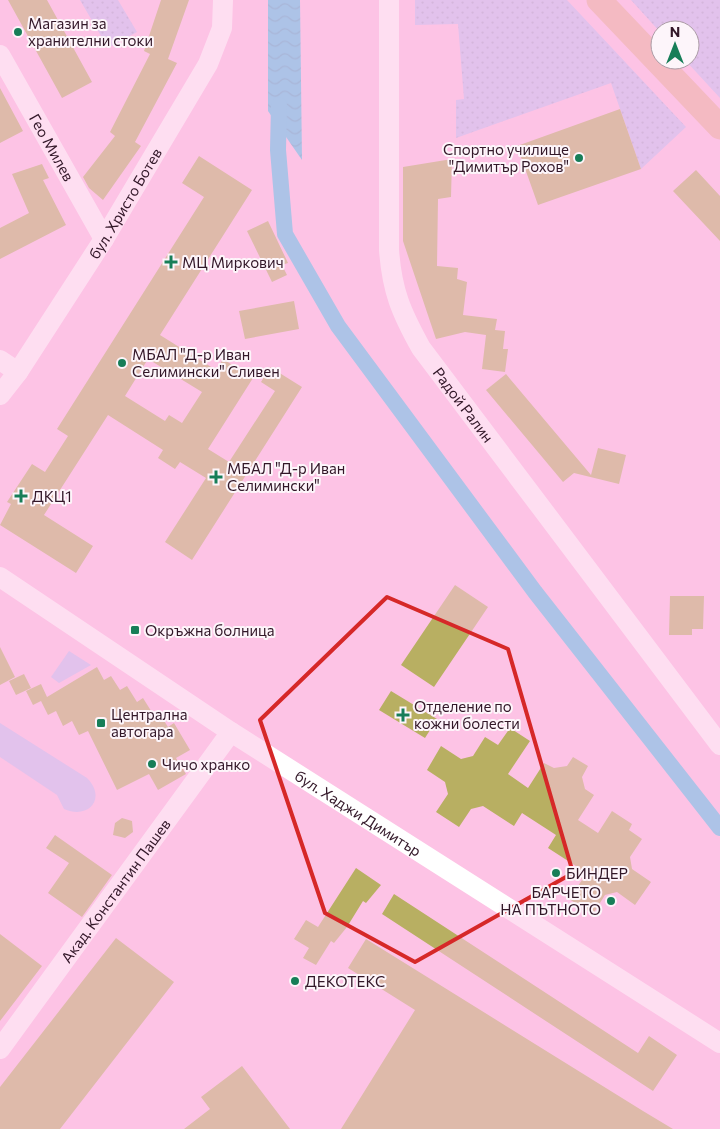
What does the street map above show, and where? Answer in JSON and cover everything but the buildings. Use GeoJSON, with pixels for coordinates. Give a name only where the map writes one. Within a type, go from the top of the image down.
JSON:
{"type":"FeatureCollection","features":[{"type":"Feature","properties":{"kind":"main road"},"geometry":{"type":"LineString","coordinates":[[598,0],[720,128]]}},
{"type":"Feature","properties":{"kind":"street","name":"бул. Христо Ботев"},"geometry":{"type":"LineString","coordinates":[[0,394],[18,372],[104,239],[208,64],[222,28],[223,0]]}},
{"type":"Feature","properties":{"kind":"street","name":"Радой Ралин"},"geometry":{"type":"LineString","coordinates":[[389,0],[390,250],[392,278],[402,312],[421,348],[720,745]]}},
{"type":"Feature","properties":{"kind":"street","name":"Гео Милев"},"geometry":{"type":"LineString","coordinates":[[0,55],[104,239]]}},
{"type":"Feature","properties":{"kind":"street"},"geometry":{"type":"LineString","coordinates":[[0,360],[18,372]]}},
{"type":"Feature","properties":{"kind":"street","name":"бул. Хаджи Димитър"},"geometry":{"type":"LineString","coordinates":[[0,577],[231,732],[720,1043]]}},
{"type":"Feature","properties":{"kind":"street","name":"Акад. Константин Пашев"},"geometry":{"type":"LineString","coordinates":[[0,1049],[231,732]]}},
{"type":"Feature","properties":{"kind":"highlighted area"},"geometry":{"type":"Polygon","coordinates":[[[387,597],[508,649],[573,873],[415,962],[325,913],[260,720],[387,597]]]}},
{"type":"Feature","properties":{"kind":"shaded area"},"geometry":{"type":"Polygon","coordinates":[[[80,0],[118,0],[137,32],[108,48],[80,0]]]}},
{"type":"Feature","properties":{"kind":"shaded area"},"geometry":{"type":"Polygon","coordinates":[[[415,0],[567,0],[686,127],[641,169],[611,83],[456,138],[456,100],[464,99],[458,24],[415,25],[415,0]]]}},
{"type":"Feature","properties":{"kind":"shaded area"},"geometry":{"type":"Polygon","coordinates":[[[631,0],[720,0],[720,98],[694,70],[700,70],[700,20],[650,21],[631,0]]]}},
{"type":"Feature","properties":{"kind":"shaded area"},"geometry":{"type":"Polygon","coordinates":[[[69,651],[91,665],[59,683],[51,677],[69,651]]]}},
{"type":"Feature","properties":{"kind":"shaded area"},"geometry":{"type":"Polygon","coordinates":[[[0,723],[87,778],[93,786],[95,793],[92,805],[81,812],[64,809],[57,795],[0,757],[0,723]]]}},
{"type":"Feature","properties":{"kind":"water"},"geometry":{"type":"Polygon","coordinates":[[[268,0],[300,0],[302,160],[268,111],[268,0]]]}},
{"type":"Feature","properties":{"kind":"waterway"},"geometry":{"type":"LineString","coordinates":[[279,105],[278,150],[285,234],[338,326],[535,592],[720,828]]}},
{"type":"Feature","properties":{"kind":"place","name":"Магазин за хранителни стоки"},"geometry":{"type":"Point","coordinates":[18,32]}},
{"type":"Feature","properties":{"kind":"place","name":"Спортно училище \"Димитър Рохов\""},"geometry":{"type":"Point","coordinates":[579,158]}},
{"type":"Feature","properties":{"kind":"place","name":"МЦ Миркович"},"geometry":{"type":"Point","coordinates":[171,262]}},
{"type":"Feature","properties":{"kind":"place","name":"МБАЛ \"Д-р Иван Селимински\" Сливен"},"geometry":{"type":"Point","coordinates":[122,363]}},
{"type":"Feature","properties":{"kind":"place","name":"МБАЛ \"Д-р Иван Селимински\""},"geometry":{"type":"Point","coordinates":[216,477]}},
{"type":"Feature","properties":{"kind":"place","name":"ДКЦ1"},"geometry":{"type":"Point","coordinates":[21,496]}},
{"type":"Feature","properties":{"kind":"place","name":"Окръжна болница"},"geometry":{"type":"Point","coordinates":[135,630]}},
{"type":"Feature","properties":{"kind":"place","name":"Отделение по кожни болести"},"geometry":{"type":"Point","coordinates":[403,715]}},
{"type":"Feature","properties":{"kind":"place","name":"Централна автогара"},"geometry":{"type":"Point","coordinates":[101,723]}},
{"type":"Feature","properties":{"kind":"place","name":"Чичо хранко"},"geometry":{"type":"Point","coordinates":[152,764]}},
{"type":"Feature","properties":{"kind":"place","name":"БИНДЕР"},"geometry":{"type":"Point","coordinates":[556,873]}},
{"type":"Feature","properties":{"kind":"place","name":"БАРЧЕТО НА ПЪТНОТО"},"geometry":{"type":"Point","coordinates":[611,901]}},
{"type":"Feature","properties":{"kind":"place","name":"ДЕКОТЕКС"},"geometry":{"type":"Point","coordinates":[295,981]}}]}
